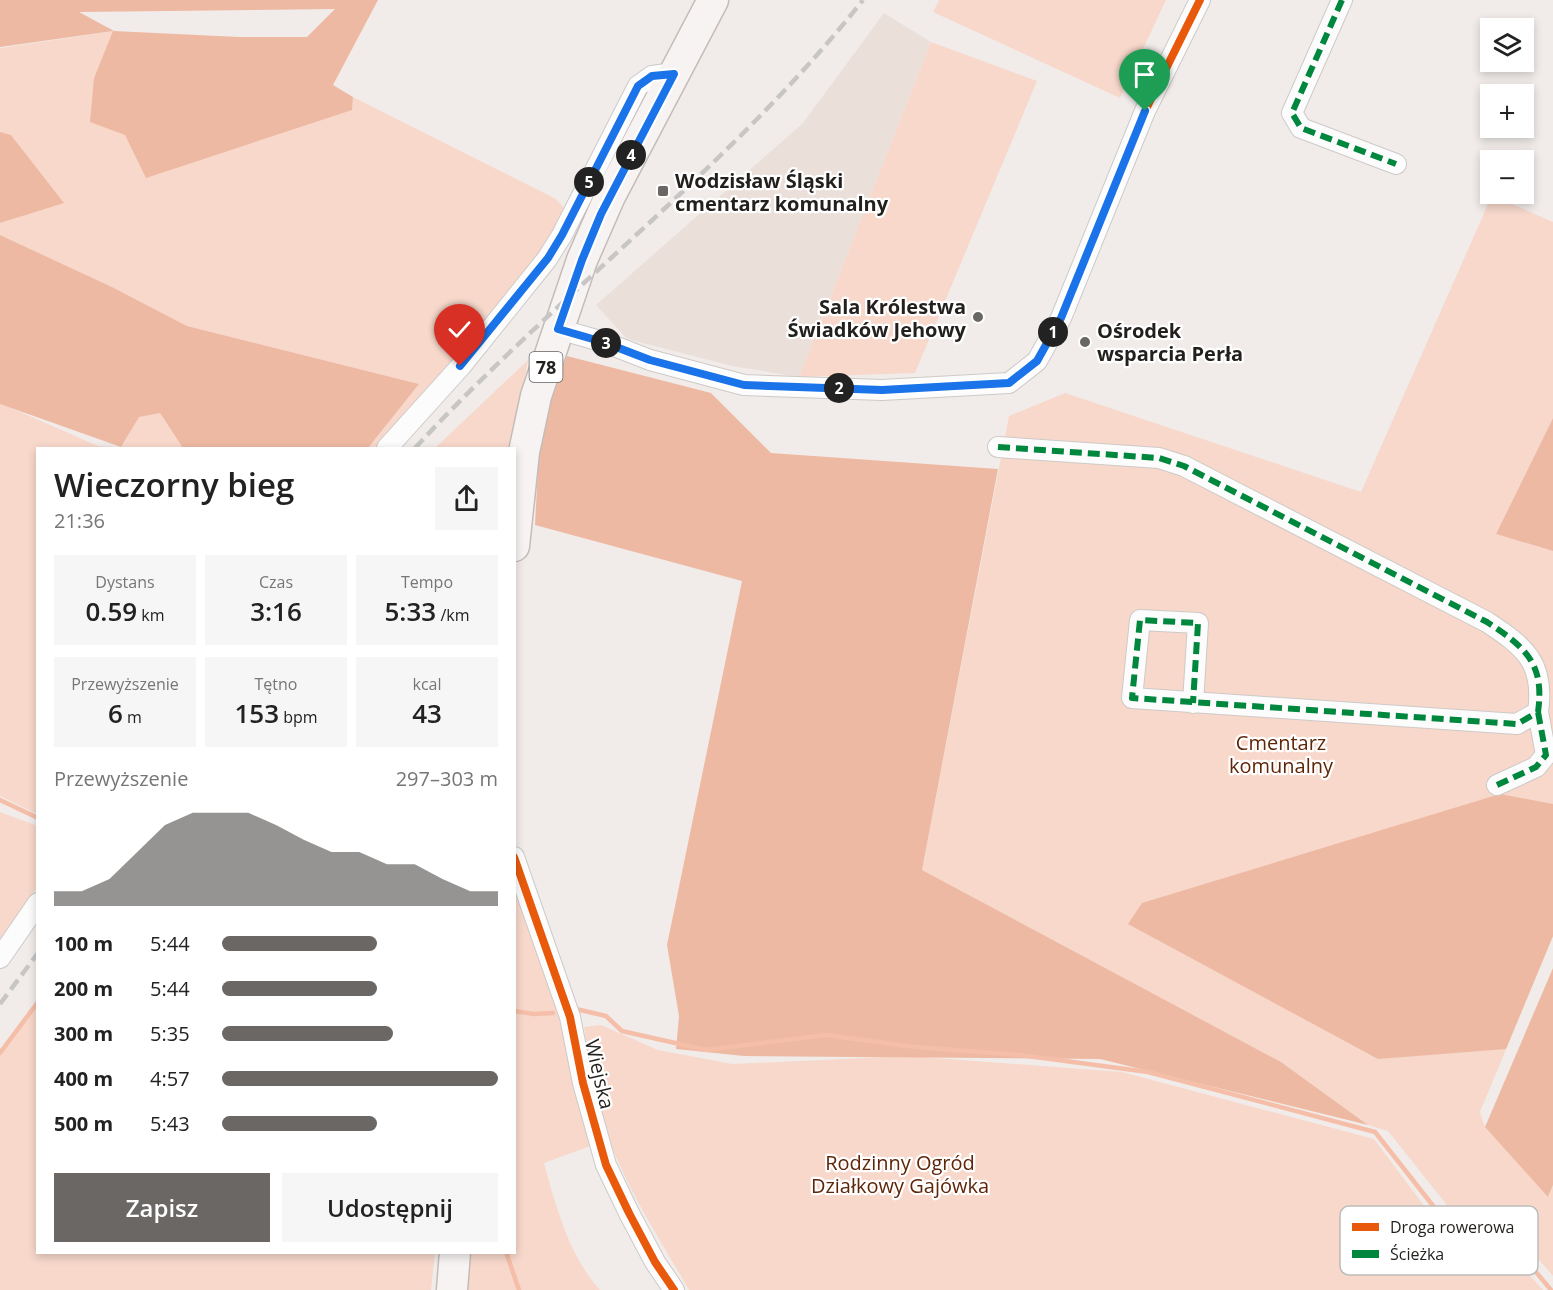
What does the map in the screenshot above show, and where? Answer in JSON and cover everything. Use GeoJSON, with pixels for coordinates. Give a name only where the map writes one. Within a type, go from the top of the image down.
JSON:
{"type":"FeatureCollection","features":[{"type":"Feature","properties":{"kind":"main road","name":"78"},"geometry":{"type":"LineString","coordinates":[[516,529],[525,452],[537,396],[582,260],[601,214],[713,0]]}},
{"type":"Feature","properties":{"kind":"main road"},"geometry":{"type":"LineString","coordinates":[[452,1290],[455,1254]]}},
{"type":"Feature","properties":{"kind":"street"},"geometry":{"type":"LineString","coordinates":[[558,329],[603,342],[650,360],[744,385],[882,390],[1009,383],[1037,361],[1061,318],[1145,111],[1200,0]]}},
{"type":"Feature","properties":{"kind":"street"},"geometry":{"type":"LineString","coordinates":[[1342,0],[1292,113],[1301,128],[1396,164]]}},
{"type":"Feature","properties":{"kind":"street"},"geometry":{"type":"LineString","coordinates":[[388,447],[460,366],[548,258],[638,86],[652,76],[674,74]]}},
{"type":"Feature","properties":{"kind":"street"},"geometry":{"type":"LineString","coordinates":[[998,447],[1158,458],[1184,466],[1487,622],[1517,642],[1534,665],[1541,691],[1538,712],[1546,755],[1536,767],[1497,785]]}},
{"type":"Feature","properties":{"kind":"street"},"geometry":{"type":"LineString","coordinates":[[1194,703],[1198,623],[1140,620],[1132,698],[1194,703],[1517,724],[1538,712]]}},
{"type":"Feature","properties":{"kind":"street","name":"Wiejska"},"geometry":{"type":"LineString","coordinates":[[516,863],[570,1017],[583,1083],[606,1165],[629,1214],[674,1290]]}},
{"type":"Feature","properties":{"kind":"street"},"geometry":{"type":"LineString","coordinates":[[0,958],[36,906]]}},
{"type":"Feature","properties":{"kind":"shaded area"},"geometry":{"type":"Polygon","coordinates":[[[0,0],[378,0],[333,85],[353,97],[352,110],[146,178],[125,135],[90,122],[94,78],[113,31],[0,47],[0,0]],[[335,9],[79,12],[114,31],[239,37],[307,37],[335,9]]]}},
{"type":"Feature","properties":{"kind":"shaded area"},"geometry":{"type":"Polygon","coordinates":[[[884,13],[931,42],[799,377],[732,366],[627,339],[596,305],[803,123],[884,13]]]}},
{"type":"Feature","properties":{"kind":"shaded area"},"geometry":{"type":"Polygon","coordinates":[[[0,132],[11,135],[64,203],[0,223],[0,132]]]}},
{"type":"Feature","properties":{"kind":"shaded area"},"geometry":{"type":"Polygon","coordinates":[[[0,235],[112,287],[187,326],[419,384],[369,447],[182,447],[160,413],[139,417],[121,447],[0,404],[0,235]]]}},
{"type":"Feature","properties":{"kind":"shaded area"},"geometry":{"type":"Polygon","coordinates":[[[567,356],[711,393],[771,453],[998,469],[922,870],[1281,1062],[1368,1125],[1100,1059],[744,1056],[676,1049],[679,1016],[667,945],[742,581],[535,525],[540,429],[567,356]]]}},
{"type":"Feature","properties":{"kind":"shaded area"},"geometry":{"type":"Polygon","coordinates":[[[1553,418],[1553,551],[1496,534],[1553,418]]]}},
{"type":"Feature","properties":{"kind":"shaded area"},"geometry":{"type":"Polygon","coordinates":[[[1500,794],[1553,804],[1553,936],[1506,1049],[1378,1059],[1128,924],[1142,903],[1500,794]]]}},
{"type":"Feature","properties":{"kind":"shaded area"},"geometry":{"type":"Polygon","coordinates":[[[1553,968],[1553,1185],[1548,1197],[1485,1127],[1553,968]]]}},
{"type":"Feature","properties":{"kind":"green space"},"geometry":{"type":"Polygon","coordinates":[[[939,0],[1166,0],[1120,98],[933,12],[939,0]]]}},
{"type":"Feature","properties":{"kind":"green space"},"geometry":{"type":"Polygon","coordinates":[[[114,31],[94,78],[352,110],[353,97],[556,199],[569,214],[462,353],[380,447],[369,447],[419,384],[187,326],[112,287],[0,235],[0,223],[63,202],[11,135],[0,132],[0,48],[114,31]]]}},
{"type":"Feature","properties":{"kind":"green space"},"geometry":{"type":"Polygon","coordinates":[[[931,42],[1037,81],[915,373],[799,377],[931,42]]]}},
{"type":"Feature","properties":{"kind":"green space","name":"Cmentarz komunalny"},"geometry":{"type":"Polygon","coordinates":[[[1488,204],[1512,204],[1553,222],[1553,418],[1496,534],[1553,551],[1553,936],[1480,1112],[1485,1127],[1549,1196],[1553,1185],[1553,1276],[1538,1259],[1538,1206],[1448,1206],[1388,1131],[1368,1125],[1281,1062],[922,870],[1009,416],[1065,393],[1361,492],[1488,204]]]}},
{"type":"Feature","properties":{"kind":"green space"},"geometry":{"type":"Polygon","coordinates":[[[528,360],[513,447],[436,447],[528,360]]]}},
{"type":"Feature","properties":{"kind":"green space"},"geometry":{"type":"Polygon","coordinates":[[[0,403],[98,446],[121,447],[36,447],[36,814],[0,796],[0,403]]]}},
{"type":"Feature","properties":{"kind":"green space"},"geometry":{"type":"Polygon","coordinates":[[[160,413],[182,447],[121,447],[139,416],[160,413]]]}},
{"type":"Feature","properties":{"kind":"green space"},"geometry":{"type":"Polygon","coordinates":[[[0,812],[36,825],[36,889],[0,943],[0,812]]]}},
{"type":"Feature","properties":{"kind":"green space"},"geometry":{"type":"Polygon","coordinates":[[[516,884],[565,1017],[593,1145],[544,1163],[572,1246],[589,1277],[600,1290],[467,1290],[470,1254],[516,1254],[516,884]]]}},
{"type":"Feature","properties":{"kind":"green space"},"geometry":{"type":"Polygon","coordinates":[[[36,1001],[36,1254],[435,1254],[431,1290],[0,1290],[0,1051],[36,1001]]]}},
{"type":"Feature","properties":{"kind":"green space","name":"Rodzinny Ogród Działkowy Gajówka"},"geometry":{"type":"Polygon","coordinates":[[[601,1025],[658,1050],[732,1064],[908,1056],[1122,1072],[1374,1139],[1424,1206],[1340,1206],[1340,1275],[1529,1275],[1543,1290],[689,1290],[633,1192],[614,1151],[602,1118],[584,1027],[601,1025]]]}},
{"type":"Feature","properties":{"kind":"waterway"},"geometry":{"type":"LineString","coordinates":[[0,800],[36,817]]}},
{"type":"Feature","properties":{"kind":"waterway"},"geometry":{"type":"LineString","coordinates":[[0,1053],[36,1005]]}},
{"type":"Feature","properties":{"kind":"waterway"},"geometry":{"type":"LineString","coordinates":[[576,1009],[606,1016],[622,1031],[706,1050],[826,1035],[915,1047],[1020,1055],[1148,1072],[1375,1132],[1433,1206]]}},
{"type":"Feature","properties":{"kind":"waterway"},"geometry":{"type":"LineString","coordinates":[[516,1011],[534,1014],[553,1013]]}},
{"type":"Feature","properties":{"kind":"waterway"},"geometry":{"type":"LineString","coordinates":[[507,1254],[519,1290]]}},
{"type":"Feature","properties":{"kind":"waterway"},"geometry":{"type":"LineString","coordinates":[[1538,1274],[1551,1290]]}},
{"type":"Feature","properties":{"kind":"railway"},"geometry":{"type":"LineString","coordinates":[[416,447],[527,336],[757,119],[812,61],[863,0]]}},
{"type":"Feature","properties":{"kind":"railway"},"geometry":{"type":"LineString","coordinates":[[0,1004],[36,956]]}},
{"type":"Feature","properties":{"kind":"marked path"},"geometry":{"type":"LineString","coordinates":[[1342,0],[1292,113],[1301,128],[1396,164]]}},
{"type":"Feature","properties":{"kind":"marked path"},"geometry":{"type":"LineString","coordinates":[[998,447],[1159,458],[1184,466],[1487,622],[1512,640],[1529,658],[1535,669],[1539,695],[1538,712],[1517,724],[1132,698],[1140,620],[1198,623],[1193,703]]}},
{"type":"Feature","properties":{"kind":"marked path"},"geometry":{"type":"LineString","coordinates":[[1497,785],[1536,767],[1546,755],[1538,712]]}},
{"type":"Feature","properties":{"kind":"cycle path"},"geometry":{"type":"LineString","coordinates":[[558,329],[604,342],[650,360],[744,385],[882,390],[1009,383],[1037,361],[1061,318],[1145,111],[1200,0]]}},
{"type":"Feature","properties":{"kind":"cycle path"},"geometry":{"type":"LineString","coordinates":[[516,863],[570,1017],[583,1083],[606,1165],[655,1262],[674,1290]]}},
{"type":"Feature","properties":{"kind":"place","name":"Wodzisław Śląski cmentarz komunalny"},"geometry":{"type":"Point","coordinates":[663,191]}},
{"type":"Feature","properties":{"kind":"place","name":"Sala Królestwa Świadków Jehowy"},"geometry":{"type":"Point","coordinates":[978,317]}},
{"type":"Feature","properties":{"kind":"place","name":"Ośrodek wsparcia Perła"},"geometry":{"type":"Point","coordinates":[1085,342]}},
{"type":"Feature","properties":{"kind":"route"},"geometry":{"type":"LineString","coordinates":[[460,366],[548,258],[638,86],[652,76],[674,74],[609,196],[582,260],[558,329],[582,334],[650,360],[744,385],[882,390],[1009,383],[1037,361],[1061,318],[1145,111]]}}]}
